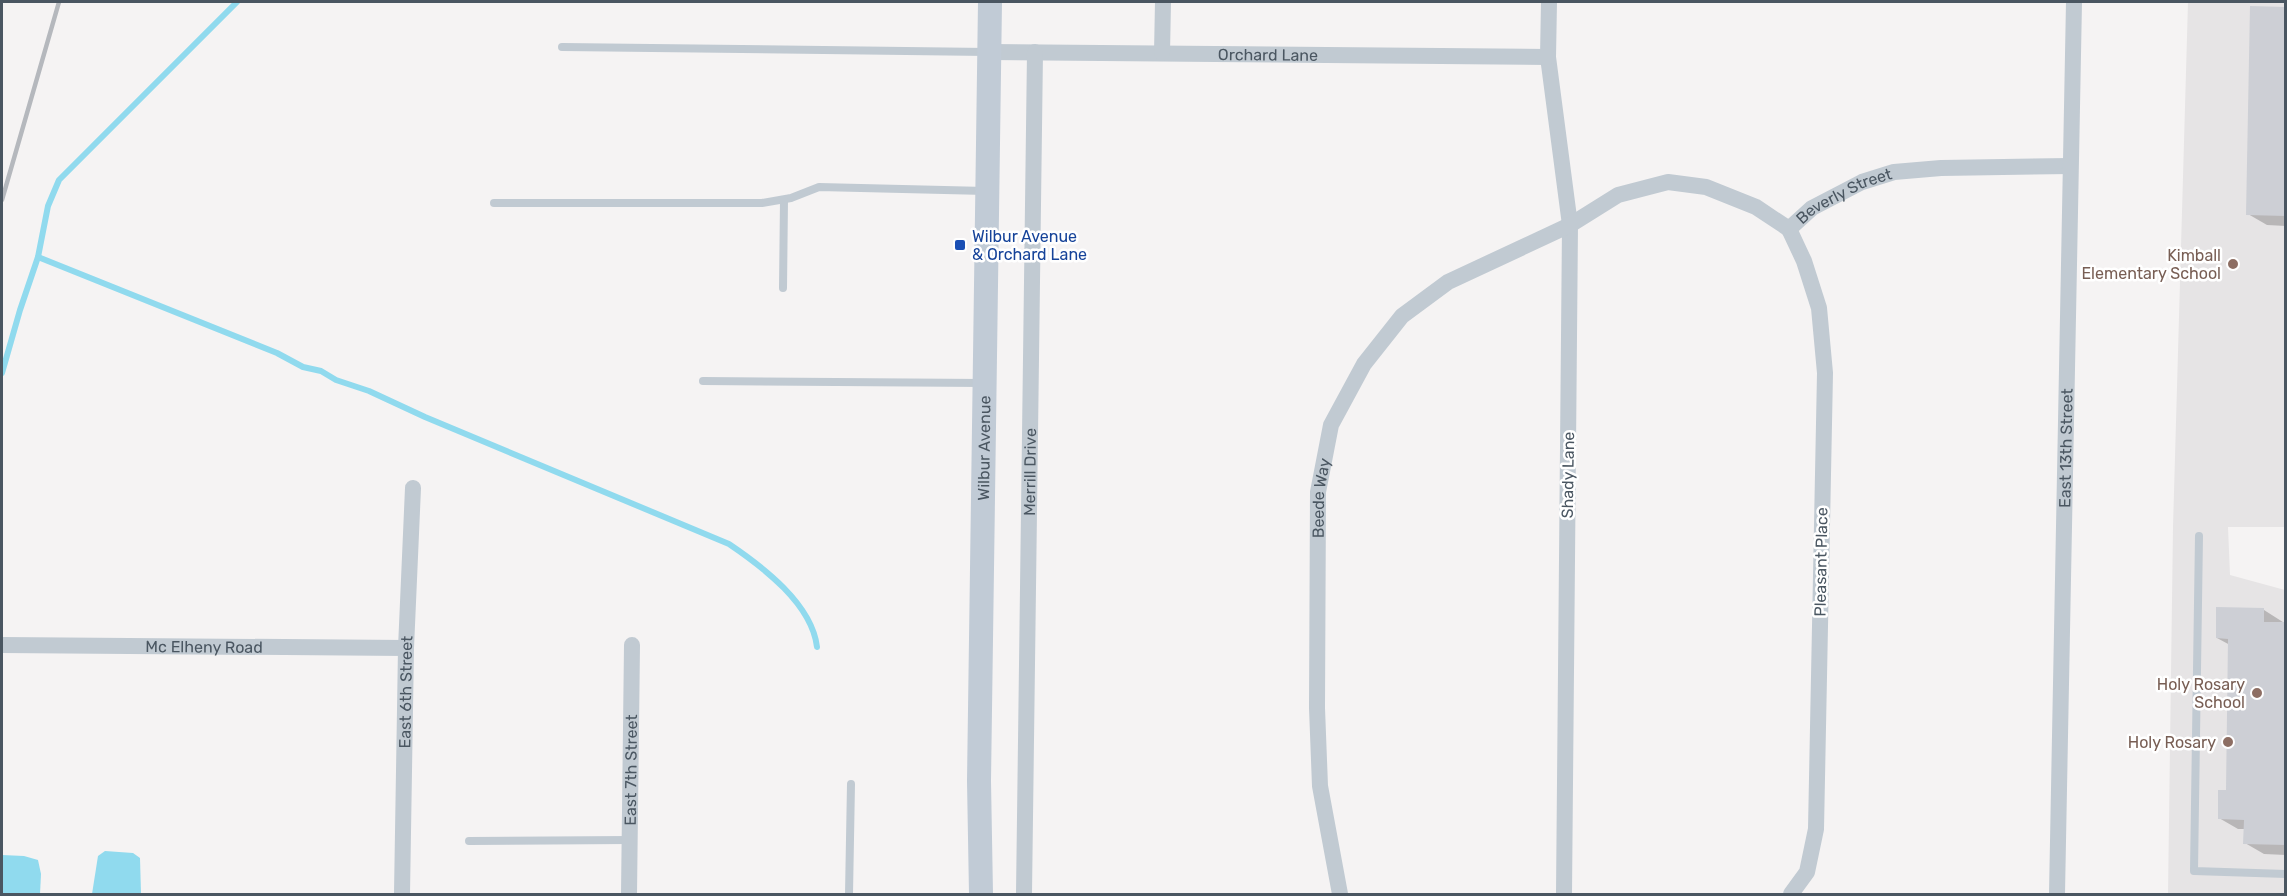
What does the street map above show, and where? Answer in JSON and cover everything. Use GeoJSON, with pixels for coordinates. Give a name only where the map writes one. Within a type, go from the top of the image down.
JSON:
{"type":"FeatureCollection","features":[{"type":"Feature","properties":{"kind":"main road","name":"Wilbur Avenue"},"geometry":{"type":"LineString","coordinates":[[981,894],[979,781],[990,2]]}},
{"type":"Feature","properties":{"kind":"street"},"geometry":{"type":"LineString","coordinates":[[1162,53],[1163,2]]}},
{"type":"Feature","properties":{"kind":"street","name":"Shady Lane"},"geometry":{"type":"LineString","coordinates":[[1549,2],[1548,57],[1570,225],[1564,894]]}},
{"type":"Feature","properties":{"kind":"street","name":"East 13th Street"},"geometry":{"type":"LineString","coordinates":[[2057,894],[2074,2]]}},
{"type":"Feature","properties":{"kind":"street","name":"Orchard Lane"},"geometry":{"type":"LineString","coordinates":[[989,52],[1548,57]]}},
{"type":"Feature","properties":{"kind":"street","name":"Merrill Drive"},"geometry":{"type":"LineString","coordinates":[[1024,894],[1035,52]]}},
{"type":"Feature","properties":{"kind":"street","name":"Beverly Street"},"geometry":{"type":"LineString","coordinates":[[1570,225],[1618,195],[1668,182],[1706,187],[1756,207],[1789,229],[1812,208],[1862,182],[1894,172],[1941,168],[2070,166]]}},
{"type":"Feature","properties":{"kind":"street","name":"Beede Way"},"geometry":{"type":"LineString","coordinates":[[1340,894],[1320,786],[1317,708],[1318,492],[1331,424],[1364,364],[1402,316],[1448,282],[1570,225]]}},
{"type":"Feature","properties":{"kind":"street","name":"Pleasant Place"},"geometry":{"type":"LineString","coordinates":[[1789,229],[1804,261],[1819,308],[1825,374],[1816,829],[1807,872],[1791,894]]}},
{"type":"Feature","properties":{"kind":"street","name":"East 6th Street"},"geometry":{"type":"LineString","coordinates":[[402,894],[406,648],[413,488]]}},
{"type":"Feature","properties":{"kind":"street","name":"Mc Elheny Road"},"geometry":{"type":"LineString","coordinates":[[2,645],[406,648]]}},
{"type":"Feature","properties":{"kind":"street","name":"East 7th Street"},"geometry":{"type":"LineString","coordinates":[[629,894],[632,645]]}},
{"type":"Feature","properties":{"kind":"lane"},"geometry":{"type":"LineString","coordinates":[[562,47],[989,52]]}},
{"type":"Feature","properties":{"kind":"lane"},"geometry":{"type":"LineString","coordinates":[[494,203],[762,203],[784,200],[819,187],[987,192]]}},
{"type":"Feature","properties":{"kind":"lane"},"geometry":{"type":"LineString","coordinates":[[783,288],[784,200]]}},
{"type":"Feature","properties":{"kind":"lane"},"geometry":{"type":"LineString","coordinates":[[703,381],[984,383]]}},
{"type":"Feature","properties":{"kind":"lane"},"geometry":{"type":"LineString","coordinates":[[2199,536],[2194,871],[2286,874]]}},
{"type":"Feature","properties":{"kind":"lane"},"geometry":{"type":"LineString","coordinates":[[849,894],[851,784]]}},
{"type":"Feature","properties":{"kind":"lane"},"geometry":{"type":"LineString","coordinates":[[469,841],[629,840]]}},
{"type":"Feature","properties":{"kind":"shaded area"},"geometry":{"type":"Polygon","coordinates":[[[2188,2],[2285,2],[2285,527],[2228,527],[2230,575],[2285,590],[2285,894],[2168,894],[2173,527],[2188,2]]]}},
{"type":"Feature","properties":{"kind":"water"},"geometry":{"type":"Polygon","coordinates":[[[105,851],[133,853],[140,858],[141,894],[92,894],[98,856],[105,851]]]}},
{"type":"Feature","properties":{"kind":"water"},"geometry":{"type":"Polygon","coordinates":[[[2,855],[24,856],[38,860],[41,874],[40,894],[2,894],[2,855]]]}},
{"type":"Feature","properties":{"kind":"building"},"geometry":{"type":"Polygon","coordinates":[[[2250,6],[2286,7],[2286,216],[2246,215],[2250,6]]]}},
{"type":"Feature","properties":{"kind":"building","name":"Holy Rosary School"},"geometry":{"type":"Polygon","coordinates":[[[2216,607],[2264,608],[2264,622],[2286,622],[2286,845],[2243,844],[2244,820],[2218,819],[2218,790],[2226,790],[2228,639],[2216,638],[2216,607]]]}},
{"type":"Feature","properties":{"kind":"waterway"},"geometry":{"type":"LineString","coordinates":[[2,373],[38,257],[48,206],[59,180],[237,2]]}},
{"type":"Feature","properties":{"kind":"waterway"},"geometry":{"type":"LineString","coordinates":[[38,257],[277,353],[303,367],[321,371],[336,380],[369,391],[425,417],[729,544],[770,575],[796,602],[806,616],[817,647]]}},
{"type":"Feature","properties":{"kind":"railway"},"geometry":{"type":"LineString","coordinates":[[2,200],[59,2]]}},
{"type":"Feature","properties":{"kind":"place","name":"Wilbur Avenue & Orchard Lane"},"geometry":{"type":"Point","coordinates":[960,245]}},
{"type":"Feature","properties":{"kind":"place","name":"Kimball Elementary School"},"geometry":{"type":"Point","coordinates":[2233,264]}},
{"type":"Feature","properties":{"kind":"place","name":"Holy Rosary School"},"geometry":{"type":"Point","coordinates":[2257,693]}},
{"type":"Feature","properties":{"kind":"place","name":"Holy Rosary"},"geometry":{"type":"Point","coordinates":[2228,742]}}]}
